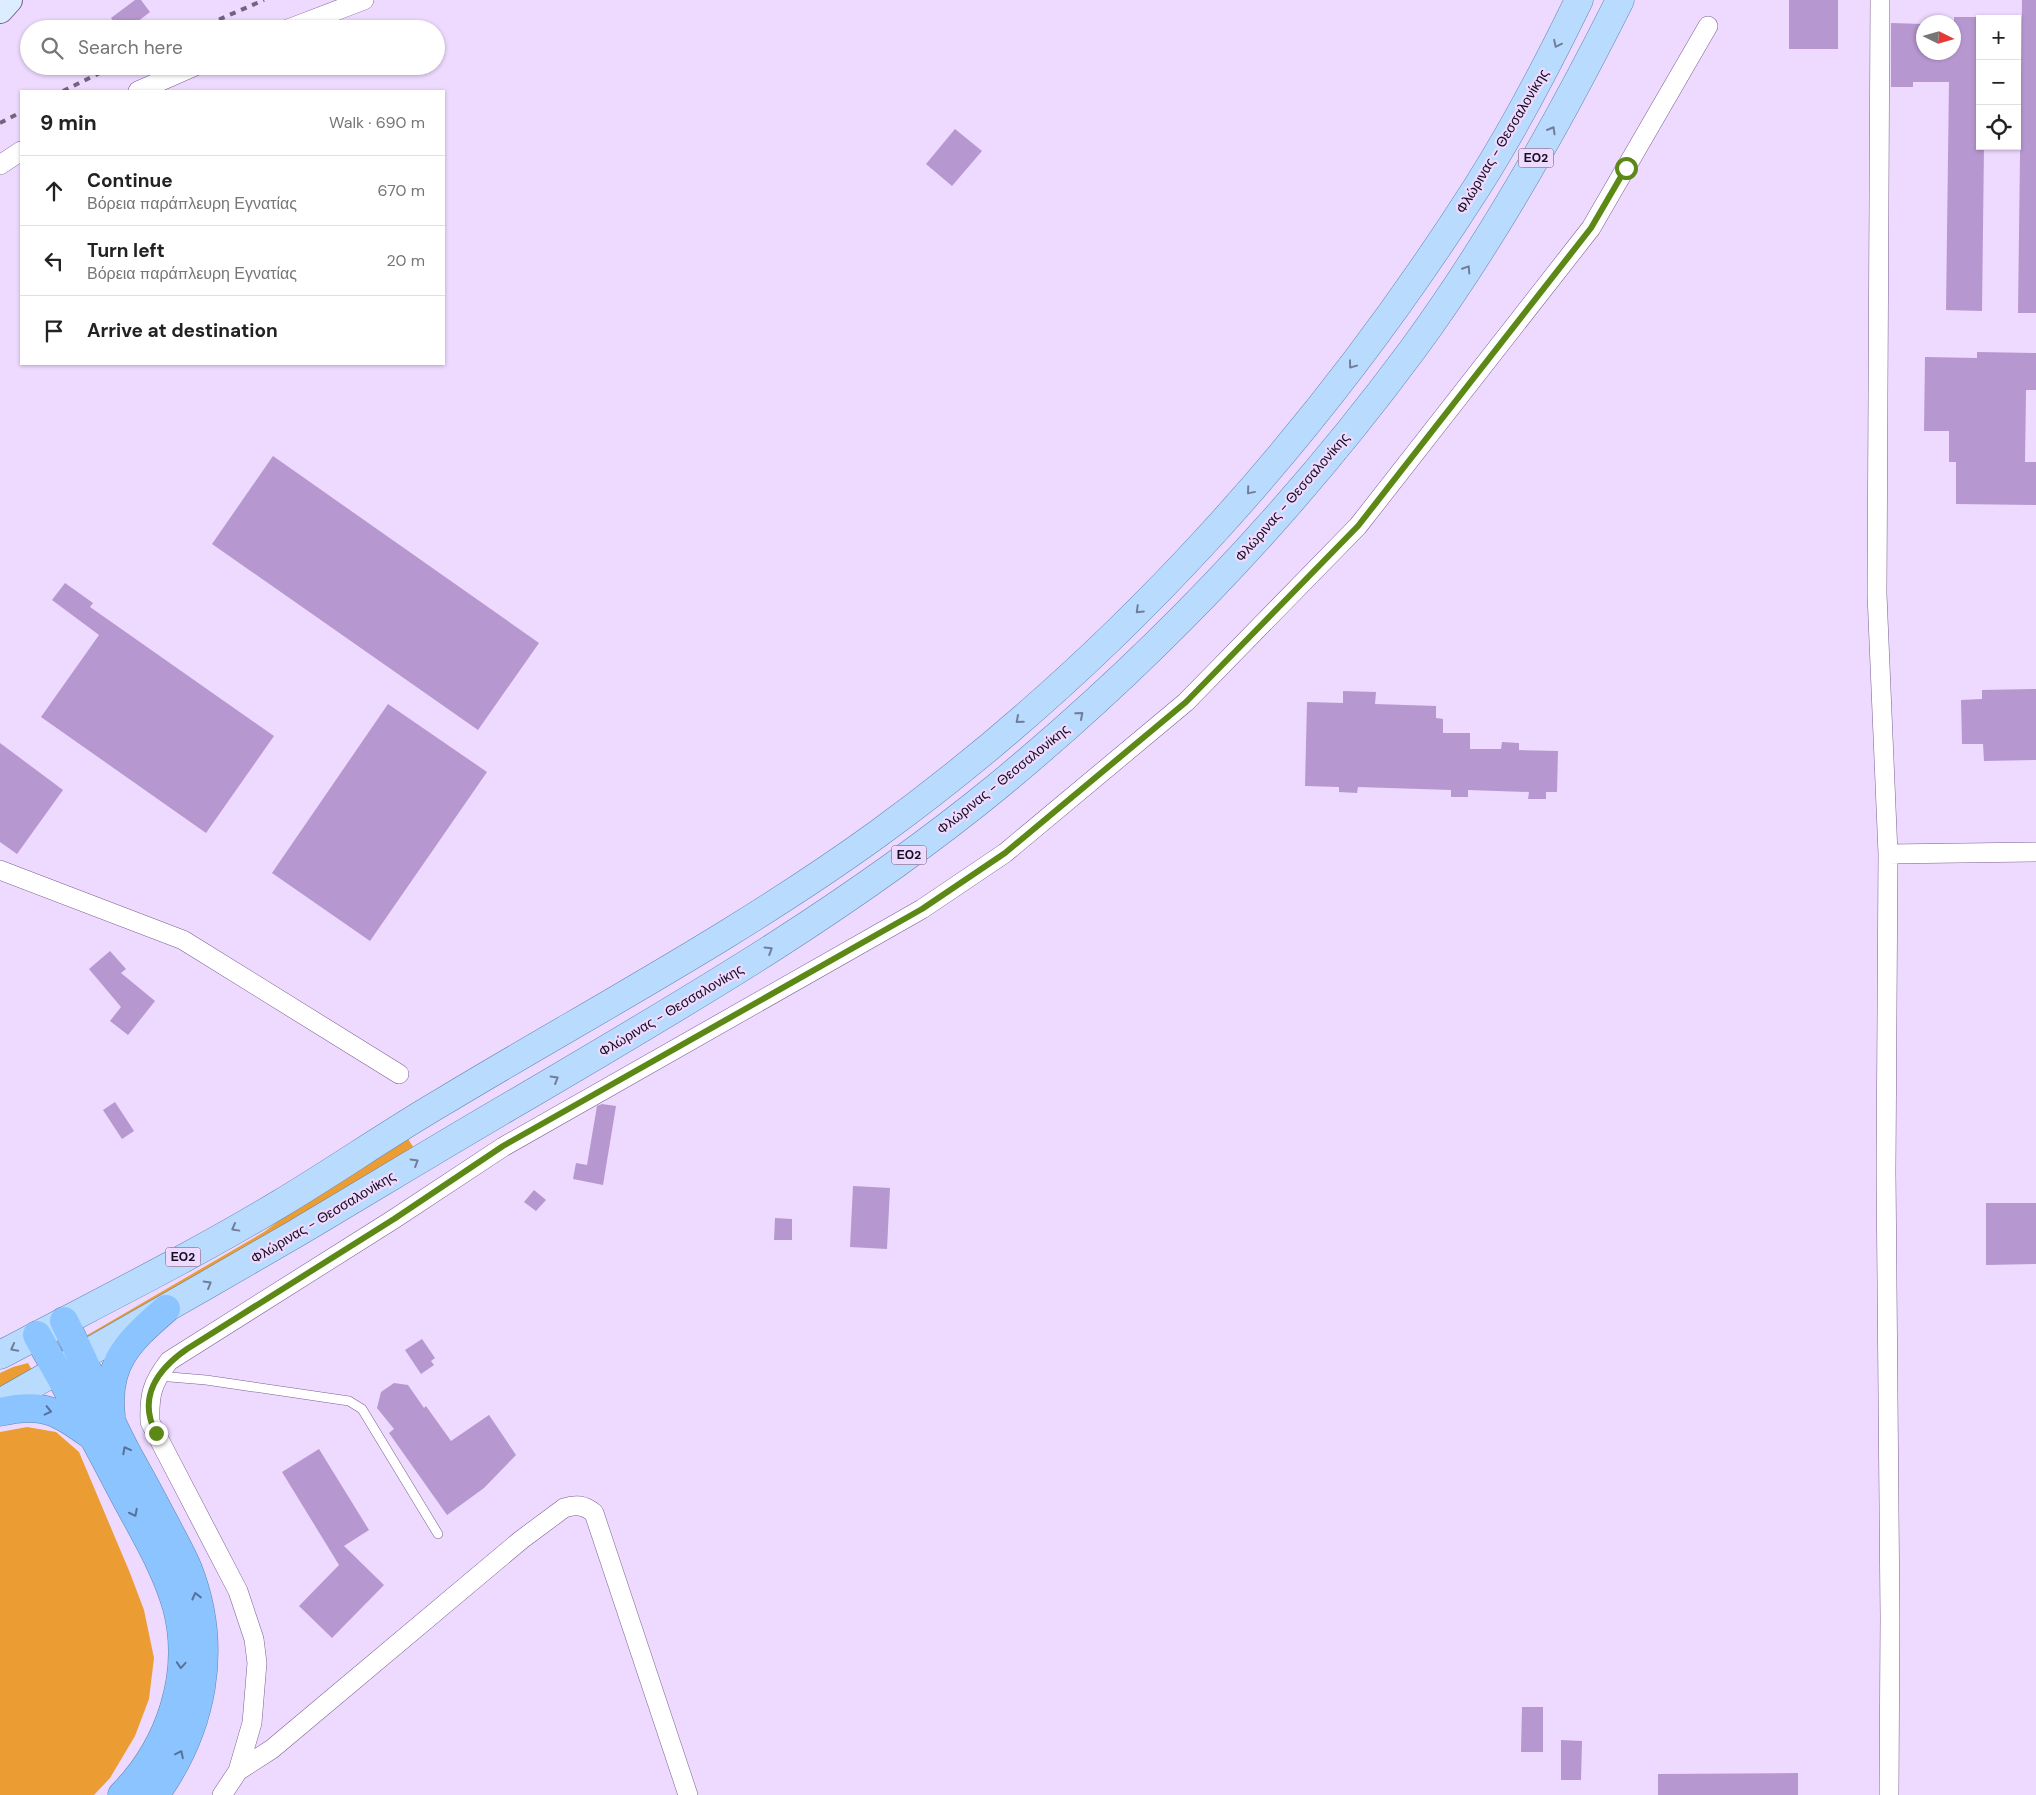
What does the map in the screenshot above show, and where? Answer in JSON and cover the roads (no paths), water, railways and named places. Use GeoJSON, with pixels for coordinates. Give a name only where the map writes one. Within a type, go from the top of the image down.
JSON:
{"type":"FeatureCollection","features":[{"type":"Feature","properties":{"kind":"highway"},"geometry":{"type":"LineString","coordinates":[[103,1431],[114,1372],[124,1350],[137,1334],[166,1309]]}},
{"type":"Feature","properties":{"kind":"highway"},"geometry":{"type":"LineString","coordinates":[[64,1321],[82,1357],[103,1431],[163,1569],[177,1608],[182,1648],[179,1693],[171,1720],[140,1777],[122,1795]]}},
{"type":"Feature","properties":{"kind":"highway"},"geometry":{"type":"LineString","coordinates":[[37,1335],[57,1371],[103,1431],[188,1568],[200,1611],[204,1661],[197,1713],[172,1772],[155,1795]]}},
{"type":"Feature","properties":{"kind":"highway"},"geometry":{"type":"LineString","coordinates":[[0,1412],[27,1408],[52,1410],[103,1431]]}},
{"type":"Feature","properties":{"kind":"main road"},"geometry":{"type":"LineString","coordinates":[[0,10],[9,0]]}},
{"type":"Feature","properties":{"kind":"main road","name":"Φλώρινας - Θεσσαλονίκης"},"geometry":{"type":"LineString","coordinates":[[0,1355],[278,1205],[441,1102],[683,962],[784,899],[882,831],[976,757],[1065,680],[1151,598],[1233,512],[1297,436],[1410,288],[1480,183],[1542,74],[1579,0]]}},
{"type":"Feature","properties":{"kind":"main road","name":"Φλώρινας - Θεσσαλονίκης"},"geometry":{"type":"LineString","coordinates":[[0,1403],[166,1309],[699,994],[802,930],[901,861],[997,786],[1075,720],[1176,624],[1260,536],[1339,444],[1413,348],[1512,199],[1578,84],[1620,0]]}},
{"type":"Feature","properties":{"kind":"street"},"geometry":{"type":"LineString","coordinates":[[312,20],[364,0]]}},
{"type":"Feature","properties":{"kind":"street"},"geometry":{"type":"LineString","coordinates":[[1880,0],[1878,594],[1888,854],[1886,1181],[1890,1618],[1889,1795]]}},
{"type":"Feature","properties":{"kind":"street"},"geometry":{"type":"LineString","coordinates":[[222,1795],[238,1771],[252,1723],[256,1697],[257,1663],[254,1639],[238,1591],[150,1422],[149,1405],[152,1388],[157,1376],[169,1361],[394,1219],[503,1146],[922,909],[1005,853],[1186,702],[1358,526],[1591,228],[1708,26]]}},
{"type":"Feature","properties":{"kind":"street"},"geometry":{"type":"LineString","coordinates":[[140,90],[174,75]]}},
{"type":"Feature","properties":{"kind":"street"},"geometry":{"type":"LineString","coordinates":[[0,165],[20,152]]}},
{"type":"Feature","properties":{"kind":"street"},"geometry":{"type":"LineString","coordinates":[[1888,854],[2036,852]]}},
{"type":"Feature","properties":{"kind":"street"},"geometry":{"type":"LineString","coordinates":[[0,870],[183,940],[399,1074]]}},
{"type":"Feature","properties":{"kind":"street"},"geometry":{"type":"LineString","coordinates":[[238,1771],[272,1749],[521,1540],[564,1508],[572,1505],[586,1506],[594,1513],[688,1795]]}},
{"type":"Feature","properties":{"kind":"lane"},"geometry":{"type":"LineString","coordinates":[[157,1376],[216,1382],[349,1401],[362,1409],[438,1534]]}},
{"type":"Feature","properties":{"kind":"railway"},"geometry":{"type":"LineString","coordinates":[[218,20],[264,0]]}},
{"type":"Feature","properties":{"kind":"railway"},"geometry":{"type":"LineString","coordinates":[[65,90],[96,75]]}},
{"type":"Feature","properties":{"kind":"railway"},"geometry":{"type":"LineString","coordinates":[[0,123],[20,113]]}}]}
